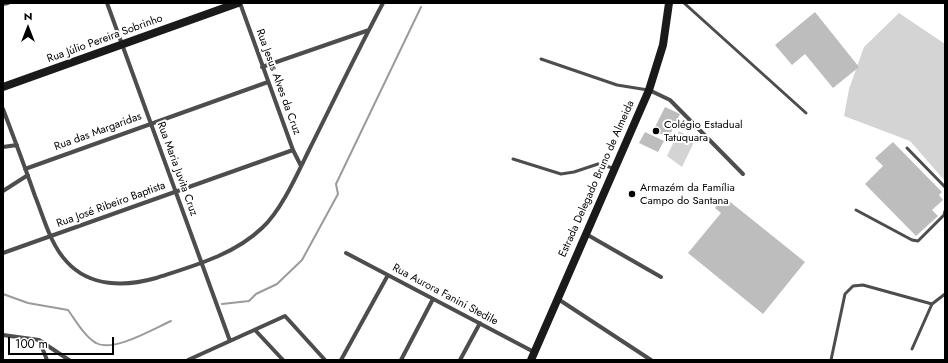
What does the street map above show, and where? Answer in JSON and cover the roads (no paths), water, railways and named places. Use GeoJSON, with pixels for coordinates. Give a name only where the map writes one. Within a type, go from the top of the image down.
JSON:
{"type":"FeatureCollection","features":[{"type":"Feature","properties":{"kind":"main road","name":"Rua Júlio Pereira Sobrinho"},"geometry":{"type":"LineString","coordinates":[[4,85],[239,3]]}},
{"type":"Feature","properties":{"kind":"main road","name":"Estrada Delegado Bruno de Almeida"},"geometry":{"type":"LineString","coordinates":[[533,356],[649,90],[663,45],[669,3]]}},
{"type":"Feature","properties":{"kind":"street"},"geometry":{"type":"LineString","coordinates":[[3,4],[8,3]]}},
{"type":"Feature","properties":{"kind":"street","name":"Rua Maria Juvita Cruz"},"geometry":{"type":"LineString","coordinates":[[107,3],[230,341]]}},
{"type":"Feature","properties":{"kind":"street","name":"Rua Jesus Alves da Cruz"},"geometry":{"type":"LineString","coordinates":[[239,3],[293,150],[301,166]]}},
{"type":"Feature","properties":{"kind":"street"},"geometry":{"type":"LineString","coordinates":[[3,109],[50,237],[62,256],[73,268],[89,277],[110,284],[133,284],[202,263],[243,243],[262,228],[276,211],[301,166],[383,3]]}},
{"type":"Feature","properties":{"kind":"street"},"geometry":{"type":"LineString","coordinates":[[262,67],[369,30]]}},
{"type":"Feature","properties":{"kind":"street","name":"Rua das Margaridas"},"geometry":{"type":"LineString","coordinates":[[25,169],[268,82]]}},
{"type":"Feature","properties":{"kind":"street"},"geometry":{"type":"LineString","coordinates":[[649,90],[670,100],[744,174]]}},
{"type":"Feature","properties":{"kind":"street"},"geometry":{"type":"LineString","coordinates":[[3,147],[16,145]]}},
{"type":"Feature","properties":{"kind":"street","name":"Rua José Ribeiro Baptista"},"geometry":{"type":"LineString","coordinates":[[3,253],[293,150]]}},
{"type":"Feature","properties":{"kind":"street"},"geometry":{"type":"LineString","coordinates":[[3,191],[28,175]]}},
{"type":"Feature","properties":{"kind":"street"},"geometry":{"type":"LineString","coordinates":[[586,234],[661,277]]}},
{"type":"Feature","properties":{"kind":"street","name":"Rua Aurora Fanini Stedile"},"geometry":{"type":"LineString","coordinates":[[346,253],[480,323],[533,356]]}},
{"type":"Feature","properties":{"kind":"street"},"geometry":{"type":"LineString","coordinates":[[341,360],[388,275]]}},
{"type":"Feature","properties":{"kind":"street"},"geometry":{"type":"LineString","coordinates":[[558,298],[651,360]]}},
{"type":"Feature","properties":{"kind":"street"},"geometry":{"type":"LineString","coordinates":[[401,360],[433,299]]}},
{"type":"Feature","properties":{"kind":"street"},"geometry":{"type":"LineString","coordinates":[[188,360],[285,316],[325,360]]}},
{"type":"Feature","properties":{"kind":"street"},"geometry":{"type":"LineString","coordinates":[[460,360],[480,323]]}},
{"type":"Feature","properties":{"kind":"street"},"geometry":{"type":"LineString","coordinates":[[255,330],[283,360]]}},
{"type":"Feature","properties":{"kind":"street"},"geometry":{"type":"LineString","coordinates":[[3,335],[39,340],[69,360]]}},
{"type":"Feature","properties":{"kind":"street"},"geometry":{"type":"LineString","coordinates":[[39,340],[47,360]]}},
{"type":"Feature","properties":{"kind":"lane"},"geometry":{"type":"LineString","coordinates":[[684,3],[806,113]]}},
{"type":"Feature","properties":{"kind":"lane"},"geometry":{"type":"LineString","coordinates":[[541,59],[617,84],[649,90]]}},
{"type":"Feature","properties":{"kind":"lane"},"geometry":{"type":"LineString","coordinates":[[907,148],[945,187]]}},
{"type":"Feature","properties":{"kind":"lane"},"geometry":{"type":"LineString","coordinates":[[513,159],[561,174],[574,172],[587,166],[598,164],[614,169]]}},
{"type":"Feature","properties":{"kind":"lane"},"geometry":{"type":"LineString","coordinates":[[856,210],[912,240],[918,241],[944,215],[945,211]]}},
{"type":"Feature","properties":{"kind":"lane"},"geometry":{"type":"LineString","coordinates":[[830,360],[845,294],[853,286],[863,285],[932,304]]}},
{"type":"Feature","properties":{"kind":"lane"},"geometry":{"type":"LineString","coordinates":[[912,349],[932,304],[945,294]]}},
{"type":"Feature","properties":{"kind":"waterway"},"geometry":{"type":"LineString","coordinates":[[222,304],[249,301],[256,294],[277,284],[302,260],[338,194],[336,184],[421,7]]}},
{"type":"Feature","properties":{"kind":"waterway"},"geometry":{"type":"LineString","coordinates":[[3,294],[28,303],[68,310],[88,337],[96,343],[103,345],[113,345],[123,342],[145,334],[171,321]]}},
{"type":"Feature","properties":{"kind":"place","name":"Colégio Estadual Tatuquara"},"geometry":{"type":"Point","coordinates":[656,131]}},
{"type":"Feature","properties":{"kind":"place","name":"Armazém da Família Campo do Santana"},"geometry":{"type":"Point","coordinates":[632,194]}}]}
